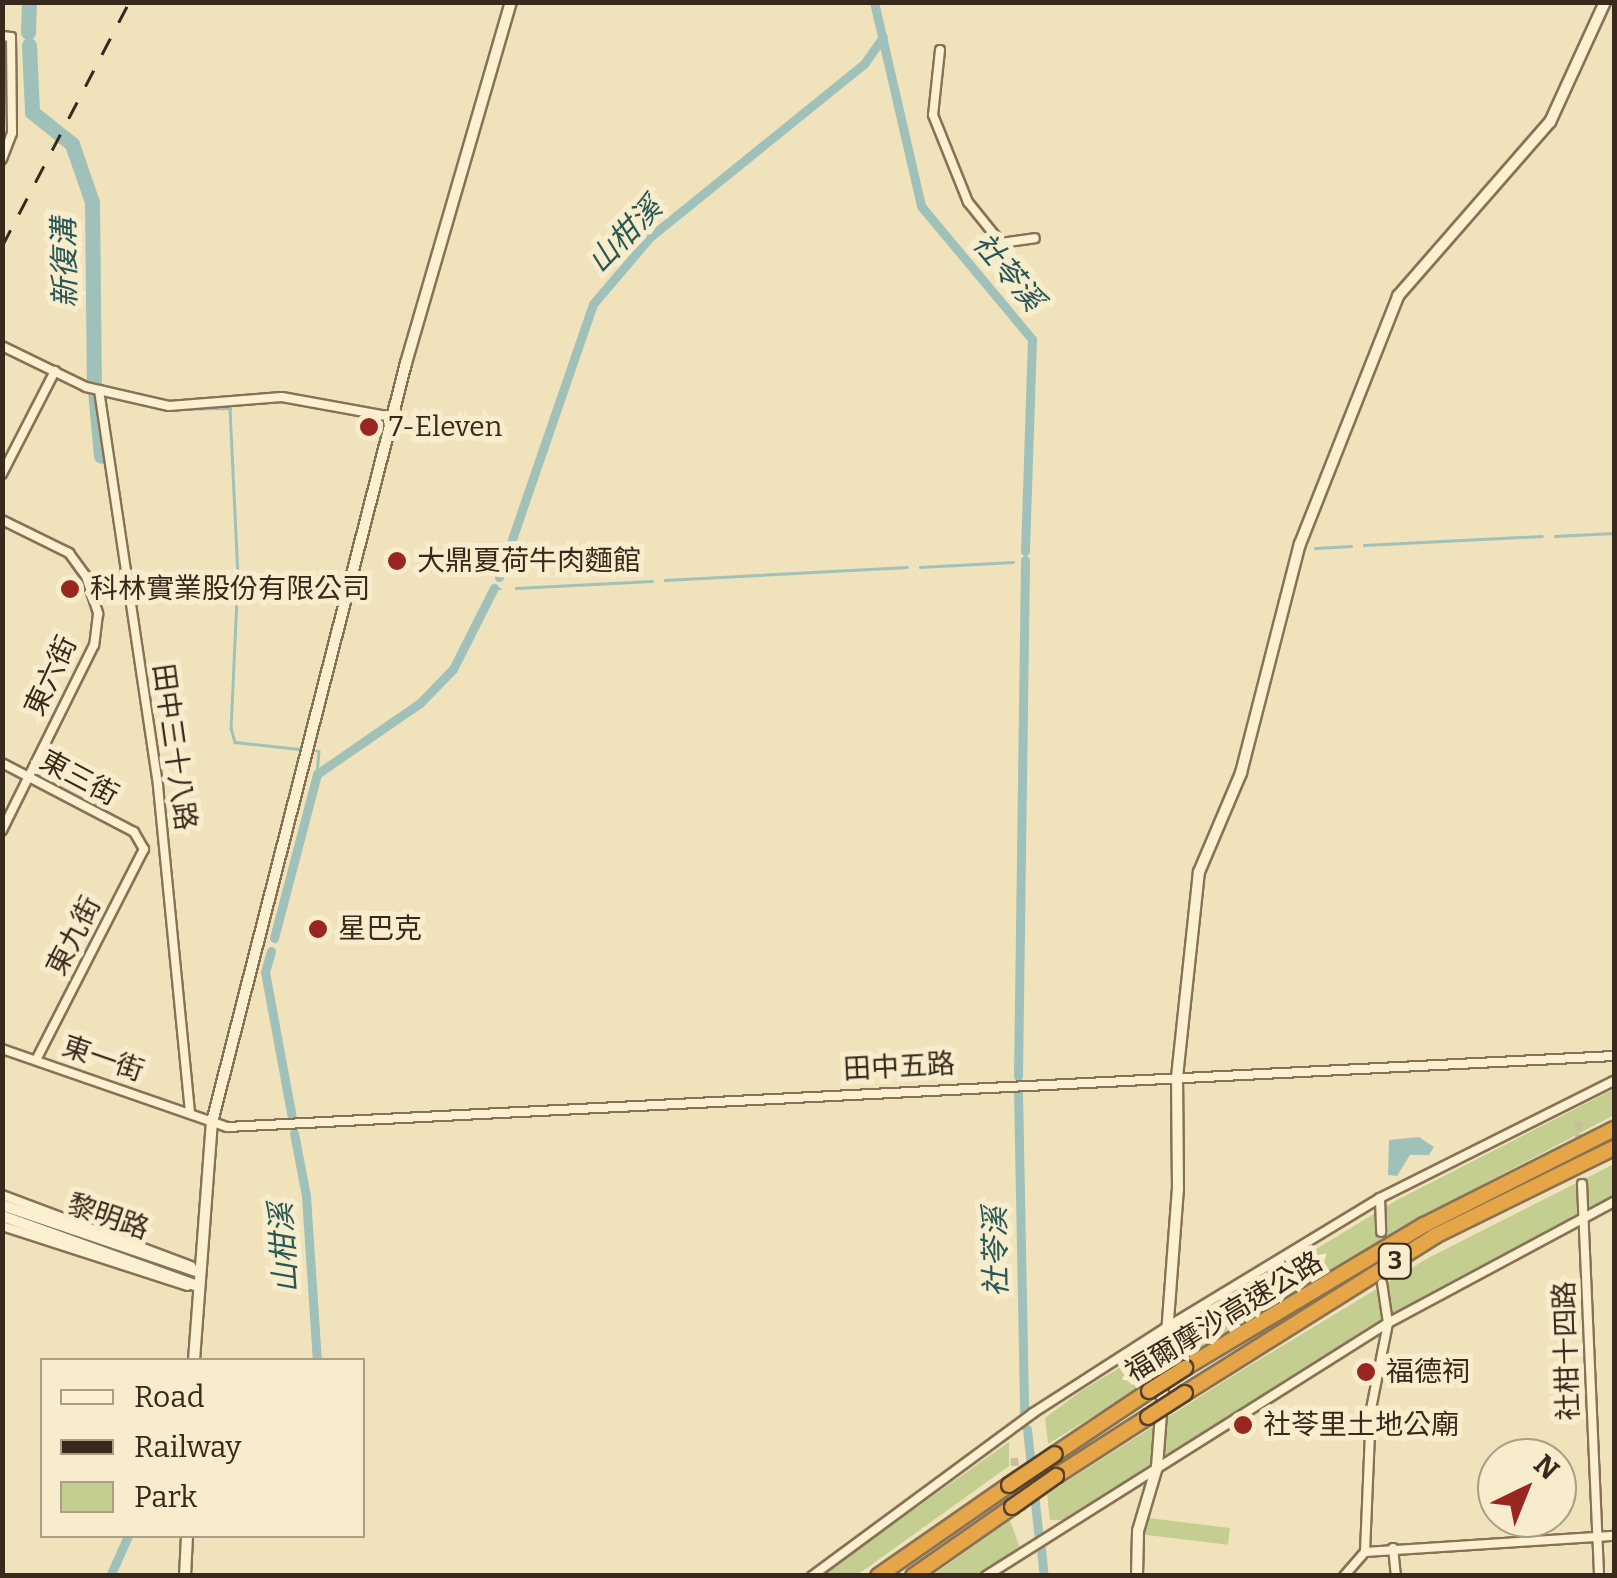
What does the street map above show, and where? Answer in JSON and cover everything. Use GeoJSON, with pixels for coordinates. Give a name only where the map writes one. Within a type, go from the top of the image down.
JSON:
{"type":"FeatureCollection","features":[{"type":"Feature","properties":{"kind":"highway","name":"福爾摩沙高速公路"},"geometry":{"type":"LineString","coordinates":[[878,1576],[1185,1368],[1424,1225],[1614,1130]]}},
{"type":"Feature","properties":{"kind":"highway","name":"福爾摩沙高速公路"},"geometry":{"type":"LineString","coordinates":[[913,1576],[1148,1416],[1435,1236],[1614,1148]]}},
{"type":"Feature","properties":{"kind":"street"},"geometry":{"type":"LineString","coordinates":[[194,1358],[212,1122],[392,417],[511,2]]}},
{"type":"Feature","properties":{"kind":"street"},"geometry":{"type":"LineString","coordinates":[[1136,1576],[1138,1531],[1157,1467],[1178,1190],[1177,1078],[1199,872],[1240,773],[1300,544],[1356,392],[1398,296],[1550,122],[1605,2]]}},
{"type":"Feature","properties":{"kind":"street"},"geometry":{"type":"LineString","coordinates":[[2,36],[11,38],[12,114],[2,159]]}},
{"type":"Feature","properties":{"kind":"street"},"geometry":{"type":"LineString","coordinates":[[940,50],[933,115],[968,202],[1002,243],[1035,238]]}},
{"type":"Feature","properties":{"kind":"street"},"geometry":{"type":"LineString","coordinates":[[2,346],[100,390],[170,406],[282,397],[392,417]]}},
{"type":"Feature","properties":{"kind":"street"},"geometry":{"type":"LineString","coordinates":[[2,474],[55,372]]}},
{"type":"Feature","properties":{"kind":"street","name":"田中三十八路"},"geometry":{"type":"LineString","coordinates":[[100,390],[158,786],[190,1112]]}},
{"type":"Feature","properties":{"kind":"street","name":"東六街"},"geometry":{"type":"LineString","coordinates":[[2,520],[68,553],[86,576],[98,614],[94,645],[2,830]]}},
{"type":"Feature","properties":{"kind":"street","name":"東三街"},"geometry":{"type":"LineString","coordinates":[[2,763],[134,832]]}},
{"type":"Feature","properties":{"kind":"street","name":"東九街"},"geometry":{"type":"LineString","coordinates":[[36,1060],[144,849],[134,832]]}},
{"type":"Feature","properties":{"kind":"street","name":"東一街"},"geometry":{"type":"LineString","coordinates":[[2,1049],[190,1112]]}},
{"type":"Feature","properties":{"kind":"street","name":"田中五路"},"geometry":{"type":"LineString","coordinates":[[190,1112],[212,1122],[310,1126],[434,1112],[1614,1056]]}},
{"type":"Feature","properties":{"kind":"street"},"geometry":{"type":"LineString","coordinates":[[812,1576],[1033,1413],[1167,1327],[1380,1198],[1614,1081]]}},
{"type":"Feature","properties":{"kind":"street","name":"社柑十四路"},"geometry":{"type":"LineString","coordinates":[[1582,1184],[1598,1576]]}},
{"type":"Feature","properties":{"kind":"street"},"geometry":{"type":"LineString","coordinates":[[2,1195],[181,1258],[199,1272]]}},
{"type":"Feature","properties":{"kind":"street"},"geometry":{"type":"LineString","coordinates":[[1380,1198],[1381,1232]]}},
{"type":"Feature","properties":{"kind":"street"},"geometry":{"type":"LineString","coordinates":[[986,1576],[1388,1323],[1614,1202]]}},
{"type":"Feature","properties":{"kind":"street","name":"黎明路"},"geometry":{"type":"LineString","coordinates":[[2,1204],[199,1272]]}},
{"type":"Feature","properties":{"kind":"street"},"geometry":{"type":"LineString","coordinates":[[22,1212],[43,1210]]}},
{"type":"Feature","properties":{"kind":"street","name":"黎明路"},"geometry":{"type":"LineString","coordinates":[[2,1216],[197,1286]]}},
{"type":"Feature","properties":{"kind":"street"},"geometry":{"type":"LineString","coordinates":[[2,1226],[173,1286],[197,1286]]}},
{"type":"Feature","properties":{"kind":"street"},"geometry":{"type":"LineString","coordinates":[[2,1226],[39,1230]]}},
{"type":"Feature","properties":{"kind":"street"},"geometry":{"type":"LineString","coordinates":[[1344,1576],[1365,1552],[1371,1410],[1388,1323],[1382,1283]]}},
{"type":"Feature","properties":{"kind":"street"},"geometry":{"type":"LineString","coordinates":[[1365,1552],[1614,1536]]}},
{"type":"Feature","properties":{"kind":"street"},"geometry":{"type":"LineString","coordinates":[[185,1576],[187,1538]]}},
{"type":"Feature","properties":{"kind":"street"},"geometry":{"type":"LineString","coordinates":[[1392,1548],[1396,1576]]}},
{"type":"Feature","properties":{"kind":"green space"},"geometry":{"type":"Polygon","coordinates":[[[1614,1089],[1614,1115],[1395,1231],[1048,1444],[1045,1418],[1081,1391],[1397,1200],[1614,1089]]]}},
{"type":"Feature","properties":{"kind":"green space"},"geometry":{"type":"Polygon","coordinates":[[[1614,1164],[1614,1195],[1383,1319],[1065,1520],[1050,1520],[1047,1494],[1234,1375],[1428,1258],[1614,1164]]]}},
{"type":"Feature","properties":{"kind":"green space"},"geometry":{"type":"Polygon","coordinates":[[[1009,1442],[1009,1466],[867,1568],[856,1575],[821,1575],[1009,1442]]]}},
{"type":"Feature","properties":{"kind":"green space"},"geometry":{"type":"Polygon","coordinates":[[[1139,1517],[1230,1528],[1228,1545],[1137,1534],[1139,1517]]]}},
{"type":"Feature","properties":{"kind":"green space"},"geometry":{"type":"Polygon","coordinates":[[[1010,1520],[1020,1548],[978,1575],[933,1575],[1010,1520]]]}},
{"type":"Feature","properties":{"kind":"water"},"geometry":{"type":"Polygon","coordinates":[[[1419,1137],[1434,1147],[1429,1155],[1410,1155],[1397,1176],[1388,1175],[1389,1140],[1419,1137]]]}},
{"type":"Feature","properties":{"kind":"waterway","name":"新復溝"},"geometry":{"type":"LineString","coordinates":[[28,32],[29,2]]}},
{"type":"Feature","properties":{"kind":"waterway","name":"社苓溪"},"geometry":{"type":"LineString","coordinates":[[874,2],[921,206],[1032,339],[1025,551]]}},
{"type":"Feature","properties":{"kind":"waterway","name":"山柑溪"},"geometry":{"type":"LineString","coordinates":[[499,577],[593,304],[650,237],[864,64],[883,37]]}},
{"type":"Feature","properties":{"kind":"waterway","name":"新復溝"},"geometry":{"type":"LineString","coordinates":[[29,45],[32,112],[72,144],[92,202],[94,382]]}},
{"type":"Feature","properties":{"kind":"waterway","name":"新復溝"},"geometry":{"type":"LineString","coordinates":[[95,391],[101,456]]}},
{"type":"Feature","properties":{"kind":"waterway"},"geometry":{"type":"LineString","coordinates":[[167,409],[230,408],[238,576],[231,728],[235,742],[299,749]]}},
{"type":"Feature","properties":{"kind":"waterway"},"geometry":{"type":"LineString","coordinates":[[1555,536],[1614,533]]}},
{"type":"Feature","properties":{"kind":"waterway"},"geometry":{"type":"LineString","coordinates":[[1364,545],[1542,536]]}},
{"type":"Feature","properties":{"kind":"waterway"},"geometry":{"type":"LineString","coordinates":[[1315,548],[1351,546]]}},
{"type":"Feature","properties":{"kind":"waterway","name":"社苓溪"},"geometry":{"type":"LineString","coordinates":[[1018,1076],[1025,560]]}},
{"type":"Feature","properties":{"kind":"waterway"},"geometry":{"type":"LineString","coordinates":[[920,567],[1013,562]]}},
{"type":"Feature","properties":{"kind":"waterway"},"geometry":{"type":"LineString","coordinates":[[665,580],[907,567]]}},
{"type":"Feature","properties":{"kind":"waterway"},"geometry":{"type":"LineString","coordinates":[[516,588],[652,581]]}},
{"type":"Feature","properties":{"kind":"waterway","name":"山柑溪"},"geometry":{"type":"LineString","coordinates":[[274,938],[317,774],[420,703],[453,669],[494,588]]}},
{"type":"Feature","properties":{"kind":"waterway","name":"山柑溪"},"geometry":{"type":"LineString","coordinates":[[494,589],[501,589]]}},
{"type":"Feature","properties":{"kind":"waterway"},"geometry":{"type":"LineString","coordinates":[[314,751],[319,751],[317,774]]}},
{"type":"Feature","properties":{"kind":"waterway","name":"山柑溪"},"geometry":{"type":"LineString","coordinates":[[271,951],[265,972],[292,1118]]}},
{"type":"Feature","properties":{"kind":"waterway","name":"社苓溪"},"geometry":{"type":"LineString","coordinates":[[1018,1091],[1024,1412]]}},
{"type":"Feature","properties":{"kind":"waterway","name":"山柑溪"},"geometry":{"type":"LineString","coordinates":[[294,1133],[306,1196],[317,1358]]}},
{"type":"Feature","properties":{"kind":"waterway","name":"社苓溪"},"geometry":{"type":"LineString","coordinates":[[1027,1429],[1039,1539]]}},
{"type":"Feature","properties":{"kind":"waterway","name":"山柑溪"},"geometry":{"type":"LineString","coordinates":[[110,1576],[127,1538]]}},
{"type":"Feature","properties":{"kind":"waterway","name":"社苓溪"},"geometry":{"type":"LineString","coordinates":[[1041,1549],[1044,1576]]}},
{"type":"Feature","properties":{"kind":"tunnel"},"geometry":{"type":"LineString","coordinates":[[1578,1122],[1580,1148]]}},
{"type":"Feature","properties":{"kind":"tunnel"},"geometry":{"type":"LineString","coordinates":[[1014,1458],[1022,1511]]}},
{"type":"Feature","properties":{"kind":"railway"},"geometry":{"type":"LineString","coordinates":[[2,246],[129,2]]}},
{"type":"Feature","properties":{"kind":"place","name":"7-Eleven"},"geometry":{"type":"Point","coordinates":[369,427]}},
{"type":"Feature","properties":{"kind":"place","name":"大鼎夏荷牛肉麵館"},"geometry":{"type":"Point","coordinates":[397,561]}},
{"type":"Feature","properties":{"kind":"place","name":"科林實業股份有限公司"},"geometry":{"type":"Point","coordinates":[70,589]}},
{"type":"Feature","properties":{"kind":"place","name":"星巴克"},"geometry":{"type":"Point","coordinates":[318,929]}},
{"type":"Feature","properties":{"kind":"place","name":"福德祠"},"geometry":{"type":"Point","coordinates":[1366,1372]}},
{"type":"Feature","properties":{"kind":"place","name":"社苓里土地公廟"},"geometry":{"type":"Point","coordinates":[1243,1425]}}]}
